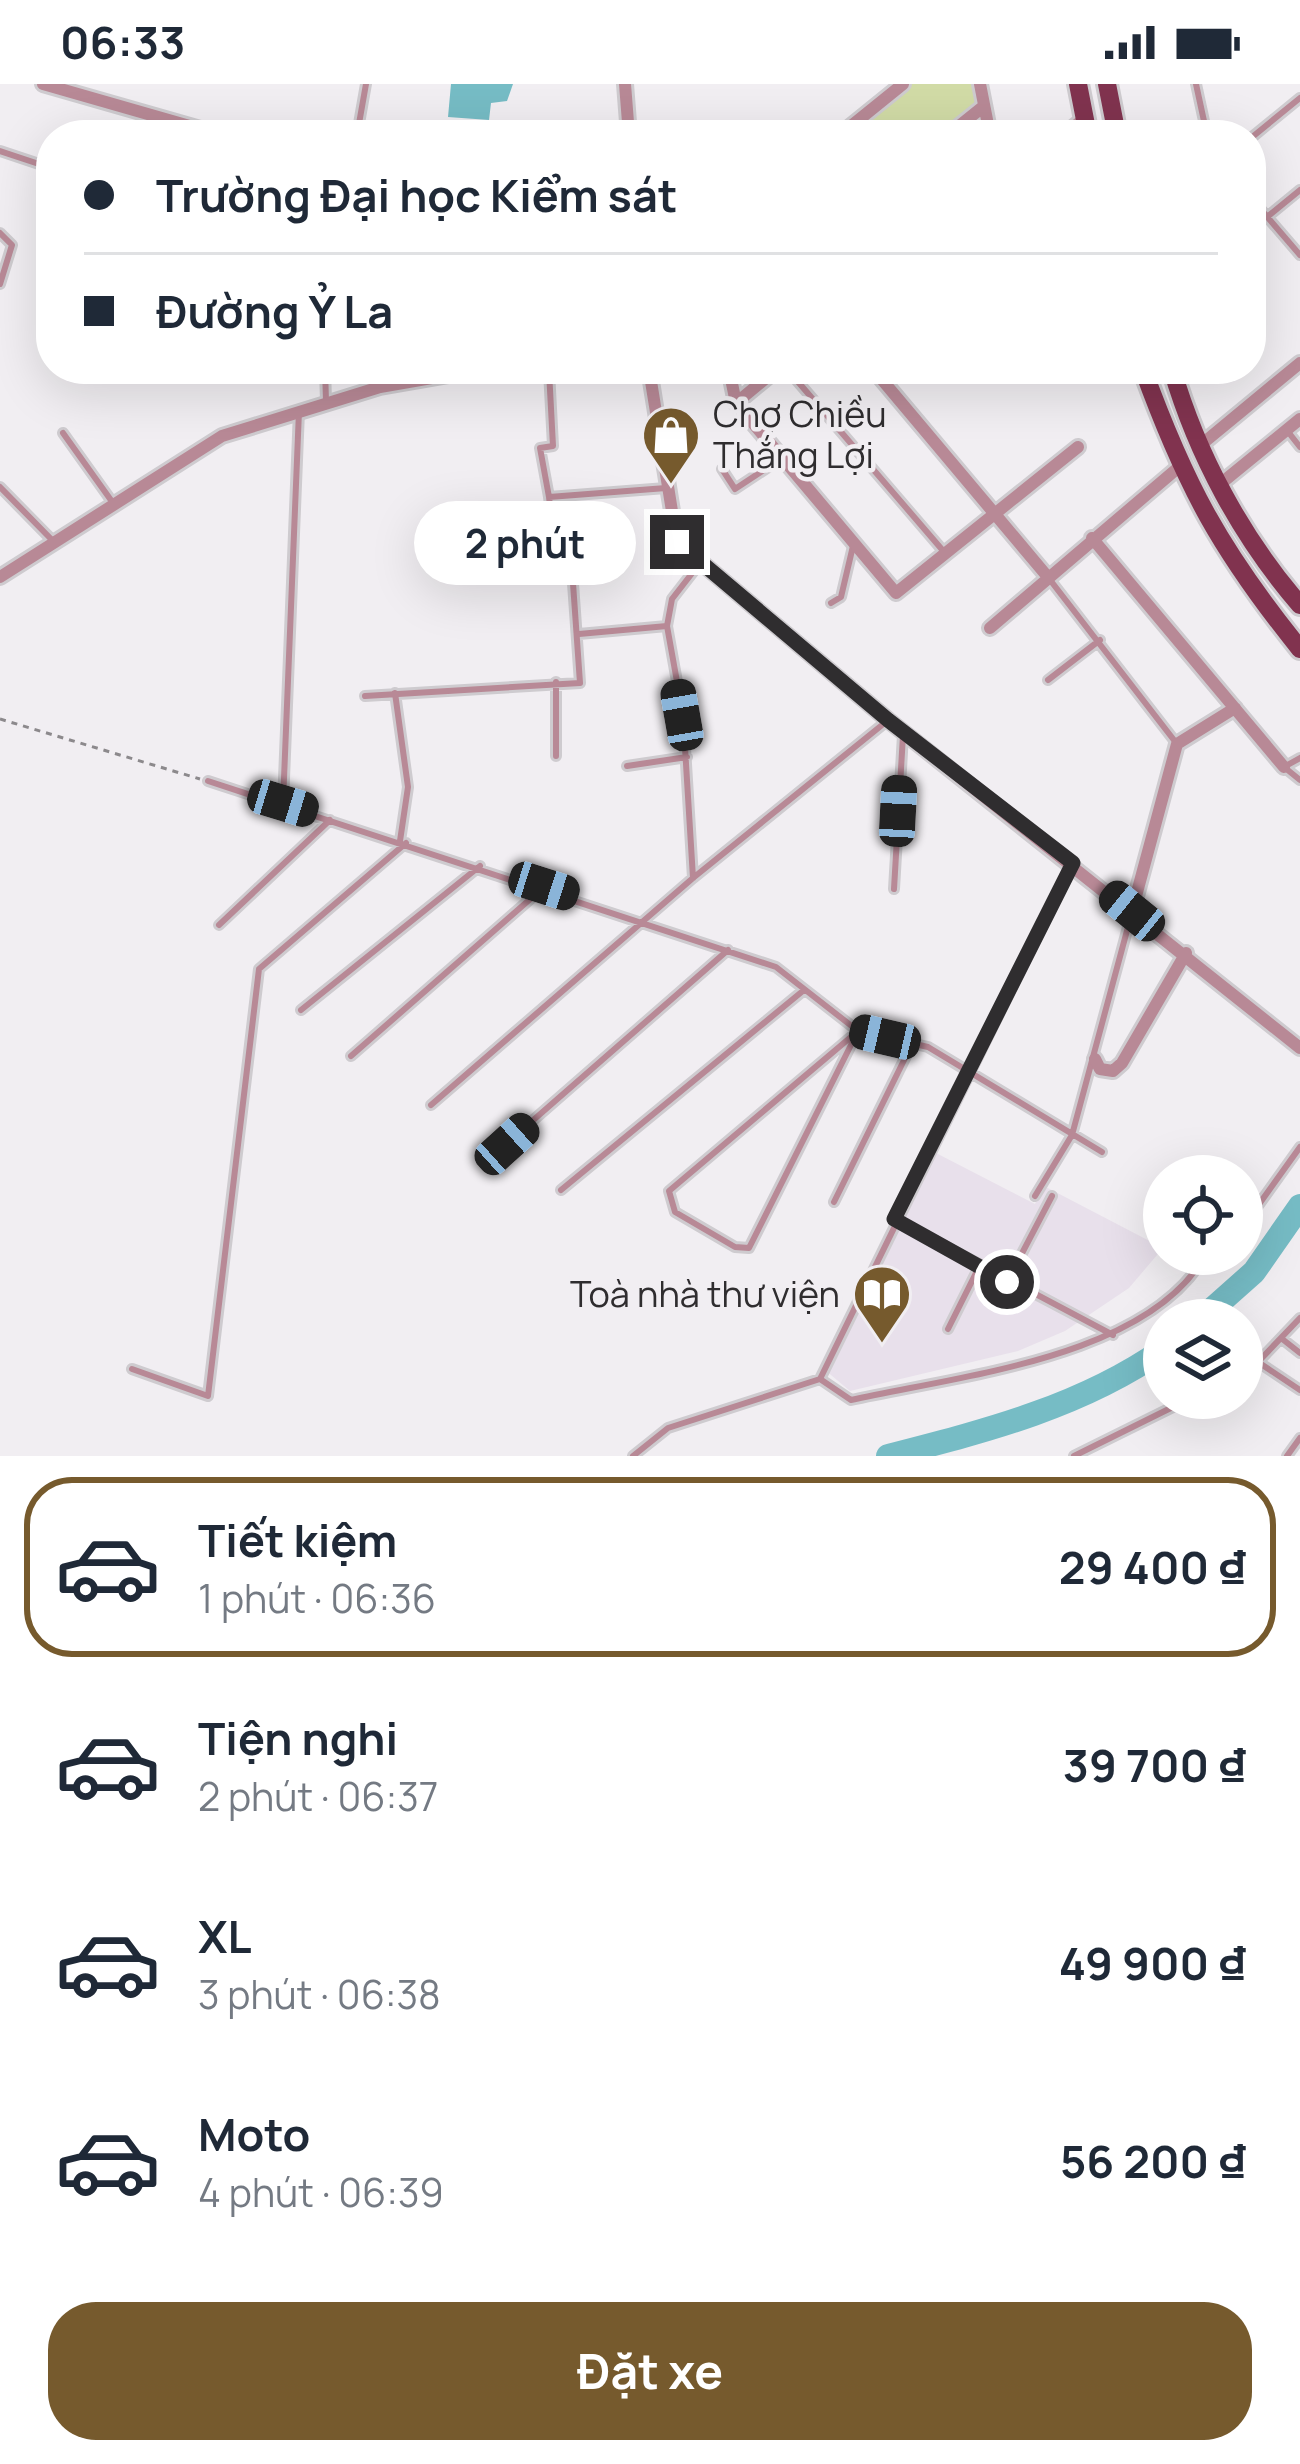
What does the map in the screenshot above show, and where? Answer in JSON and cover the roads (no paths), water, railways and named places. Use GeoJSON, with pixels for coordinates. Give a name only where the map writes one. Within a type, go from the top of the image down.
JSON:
{"type":"FeatureCollection","features":[{"type":"Feature","properties":{"kind":"main road"},"geometry":{"type":"LineString","coordinates":[[1078,84],[1085,120]]}},
{"type":"Feature","properties":{"kind":"main road"},"geometry":{"type":"LineString","coordinates":[[1107,84],[1115,120]]}},
{"type":"Feature","properties":{"kind":"main road"},"geometry":{"type":"LineString","coordinates":[[1149,384],[1179,467],[1235,569],[1300,649]]}},
{"type":"Feature","properties":{"kind":"main road"},"geometry":{"type":"LineString","coordinates":[[1178,384],[1219,485],[1263,562],[1300,605]]}},
{"type":"Feature","properties":{"kind":"street"},"geometry":{"type":"LineString","coordinates":[[44,84],[87,89],[177,120]]}},
{"type":"Feature","properties":{"kind":"street"},"geometry":{"type":"LineString","coordinates":[[625,84],[628,120]]}},
{"type":"Feature","properties":{"kind":"street"},"geometry":{"type":"LineString","coordinates":[[859,120],[903,84]]}},
{"type":"Feature","properties":{"kind":"street"},"geometry":{"type":"LineString","coordinates":[[980,84],[987,120]]}},
{"type":"Feature","properties":{"kind":"street"},"geometry":{"type":"LineString","coordinates":[[967,120],[984,106]]}},
{"type":"Feature","properties":{"kind":"street"},"geometry":{"type":"LineString","coordinates":[[1202,444],[1300,363]]}},
{"type":"Feature","properties":{"kind":"street"},"geometry":{"type":"LineString","coordinates":[[0,578],[222,436],[397,384]]}},
{"type":"Feature","properties":{"kind":"street"},"geometry":{"type":"LineString","coordinates":[[651,384],[677,542],[888,720],[1300,1048]]}},
{"type":"Feature","properties":{"kind":"street"},"geometry":{"type":"LineString","coordinates":[[732,384],[736,403],[896,593],[1078,447]]}},
{"type":"Feature","properties":{"kind":"street"},"geometry":{"type":"LineString","coordinates":[[736,403],[759,384]]}},
{"type":"Feature","properties":{"kind":"street"},"geometry":{"type":"LineString","coordinates":[[886,384],[1047,576]]}},
{"type":"Feature","properties":{"kind":"street"},"geometry":{"type":"LineString","coordinates":[[1219,485],[1300,419]]}},
{"type":"Feature","properties":{"kind":"street"},"geometry":{"type":"LineString","coordinates":[[990,628],[1179,467]]}},
{"type":"Feature","properties":{"kind":"street"},"geometry":{"type":"LineString","coordinates":[[1092,538],[1284,767]]}},
{"type":"Feature","properties":{"kind":"street"},"geometry":{"type":"LineString","coordinates":[[1132,911],[1177,745],[1234,708]]}},
{"type":"Feature","properties":{"kind":"street"},"geometry":{"type":"LineString","coordinates":[[1095,1059],[1100,1070],[1113,1071],[1122,1064],[1186,953]]}},
{"type":"Feature","properties":{"kind":"lane"},"geometry":{"type":"LineString","coordinates":[[360,120],[367,84]]}},
{"type":"Feature","properties":{"kind":"lane"},"geometry":{"type":"LineString","coordinates":[[1196,84],[1204,120]]}},
{"type":"Feature","properties":{"kind":"lane"},"geometry":{"type":"LineString","coordinates":[[1266,126],[1300,98]]}},
{"type":"Feature","properties":{"kind":"lane"},"geometry":{"type":"LineString","coordinates":[[0,152],[36,163]]}},
{"type":"Feature","properties":{"kind":"lane"},"geometry":{"type":"LineString","coordinates":[[1300,190],[1267,217],[1300,255]]}},
{"type":"Feature","properties":{"kind":"lane"},"geometry":{"type":"LineString","coordinates":[[0,232],[12,242],[0,284]]}},
{"type":"Feature","properties":{"kind":"lane"},"geometry":{"type":"LineString","coordinates":[[325,384],[326,404]]}},
{"type":"Feature","properties":{"kind":"lane"},"geometry":{"type":"LineString","coordinates":[[365,696],[582,680],[572,568],[554,530],[540,448],[553,446],[550,384]]}},
{"type":"Feature","properties":{"kind":"lane"},"geometry":{"type":"LineString","coordinates":[[800,384],[945,553]]}},
{"type":"Feature","properties":{"kind":"lane"},"geometry":{"type":"LineString","coordinates":[[283,803],[299,410]]}},
{"type":"Feature","properties":{"kind":"lane"},"geometry":{"type":"LineString","coordinates":[[1286,430],[1300,447]]}},
{"type":"Feature","properties":{"kind":"lane"},"geometry":{"type":"LineString","coordinates":[[63,433],[114,505]]}},
{"type":"Feature","properties":{"kind":"lane"},"geometry":{"type":"LineString","coordinates":[[722,469],[735,489],[782,458]]}},
{"type":"Feature","properties":{"kind":"lane"},"geometry":{"type":"LineString","coordinates":[[0,488],[56,544]]}},
{"type":"Feature","properties":{"kind":"lane"},"geometry":{"type":"LineString","coordinates":[[549,497],[666,488]]}},
{"type":"Feature","properties":{"kind":"lane"},"geometry":{"type":"LineString","coordinates":[[831,603],[841,597],[854,543]]}},
{"type":"Feature","properties":{"kind":"lane"},"geometry":{"type":"LineString","coordinates":[[693,878],[687,757],[667,626],[672,599],[701,562]]}},
{"type":"Feature","properties":{"kind":"lane"},"geometry":{"type":"LineString","coordinates":[[1047,576],[1177,745]]}},
{"type":"Feature","properties":{"kind":"lane"},"geometry":{"type":"LineString","coordinates":[[578,634],[667,626]]}},
{"type":"Feature","properties":{"kind":"lane"},"geometry":{"type":"LineString","coordinates":[[1048,680],[1100,640]]}},
{"type":"Feature","properties":{"kind":"lane"},"geometry":{"type":"LineString","coordinates":[[556,681],[556,756]]}},
{"type":"Feature","properties":{"kind":"lane"},"geometry":{"type":"LineString","coordinates":[[132,1369],[208,1396],[259,969],[404,842],[408,787],[395,693]]}},
{"type":"Feature","properties":{"kind":"lane"},"geometry":{"type":"LineString","coordinates":[[431,1105],[643,920],[888,720]]}},
{"type":"Feature","properties":{"kind":"lane"},"geometry":{"type":"LineString","coordinates":[[894,890],[903,731]]}},
{"type":"Feature","properties":{"kind":"lane"},"geometry":{"type":"LineString","coordinates":[[627,766],[687,757]]}},
{"type":"Feature","properties":{"kind":"lane"},"geometry":{"type":"LineString","coordinates":[[1300,758],[1284,767],[1300,780]]}},
{"type":"Feature","properties":{"kind":"lane"},"geometry":{"type":"LineString","coordinates":[[208,781],[544,886],[776,967],[858,1031],[912,1043],[1102,1152]]}},
{"type":"Feature","properties":{"kind":"lane"},"geometry":{"type":"LineString","coordinates":[[219,925],[332,819]]}},
{"type":"Feature","properties":{"kind":"lane"},"geometry":{"type":"LineString","coordinates":[[633,1456],[668,1429],[820,1379],[894,1219],[1073,863]]}},
{"type":"Feature","properties":{"kind":"lane"},"geometry":{"type":"LineString","coordinates":[[301,1010],[480,866]]}},
{"type":"Feature","properties":{"kind":"lane"},"geometry":{"type":"LineString","coordinates":[[351,1056],[544,886]]}},
{"type":"Feature","properties":{"kind":"lane"},"geometry":{"type":"LineString","coordinates":[[1035,1196],[1072,1135],[1132,911]]}},
{"type":"Feature","properties":{"kind":"lane"},"geometry":{"type":"LineString","coordinates":[[507,1144],[728,950]]}},
{"type":"Feature","properties":{"kind":"lane"},"geometry":{"type":"LineString","coordinates":[[561,1190],[805,989]]}},
{"type":"Feature","properties":{"kind":"lane"},"geometry":{"type":"LineString","coordinates":[[858,1031],[749,1248],[734,1247],[675,1212],[669,1191],[858,1031]]}},
{"type":"Feature","properties":{"kind":"lane"},"geometry":{"type":"LineString","coordinates":[[834,1202],[912,1043]]}},
{"type":"Feature","properties":{"kind":"lane"},"geometry":{"type":"LineString","coordinates":[[1263,1199],[1300,1147]]}},
{"type":"Feature","properties":{"kind":"lane"},"geometry":{"type":"LineString","coordinates":[[1007,1282],[1052,1196]]}},
{"type":"Feature","properties":{"kind":"lane"},"geometry":{"type":"LineString","coordinates":[[894,1219],[1112,1335]]}},
{"type":"Feature","properties":{"kind":"lane"},"geometry":{"type":"LineString","coordinates":[[948,1329],[980,1267]]}},
{"type":"Feature","properties":{"kind":"lane"},"geometry":{"type":"LineString","coordinates":[[820,1379],[851,1400],[1112,1335],[1172,1294],[1188,1275]]}},
{"type":"Feature","properties":{"kind":"lane"},"geometry":{"type":"LineString","coordinates":[[1263,1357],[1300,1318]]}},
{"type":"Feature","properties":{"kind":"lane"},"geometry":{"type":"LineString","coordinates":[[1281,1337],[1300,1353]]}},
{"type":"Feature","properties":{"kind":"lane"},"geometry":{"type":"LineString","coordinates":[[1263,1365],[1300,1390]]}},
{"type":"Feature","properties":{"kind":"lane"},"geometry":{"type":"LineString","coordinates":[[1074,1456],[1149,1419]]}},
{"type":"Feature","properties":{"kind":"lane"},"geometry":{"type":"LineString","coordinates":[[1287,1456],[1300,1438]]}},
{"type":"Feature","properties":{"kind":"water"},"geometry":{"type":"Polygon","coordinates":[[[451,84],[513,84],[507,101],[491,103],[489,120],[448,117],[451,84]]]}},
{"type":"Feature","properties":{"kind":"waterway"},"geometry":{"type":"LineString","coordinates":[[1224,1299],[1254,1272],[1300,1206]]}},
{"type":"Feature","properties":{"kind":"waterway"},"geometry":{"type":"LineString","coordinates":[[888,1456],[1066,1402],[1143,1362]]}},
{"type":"Feature","properties":{"kind":"place","name":"Chợ Chiều Thắng Lợi"},"geometry":{"type":"Point","coordinates":[671,486]}},
{"type":"Feature","properties":{"kind":"place","name":"Toà nhà thư viện"},"geometry":{"type":"Point","coordinates":[882,1345]}}]}
